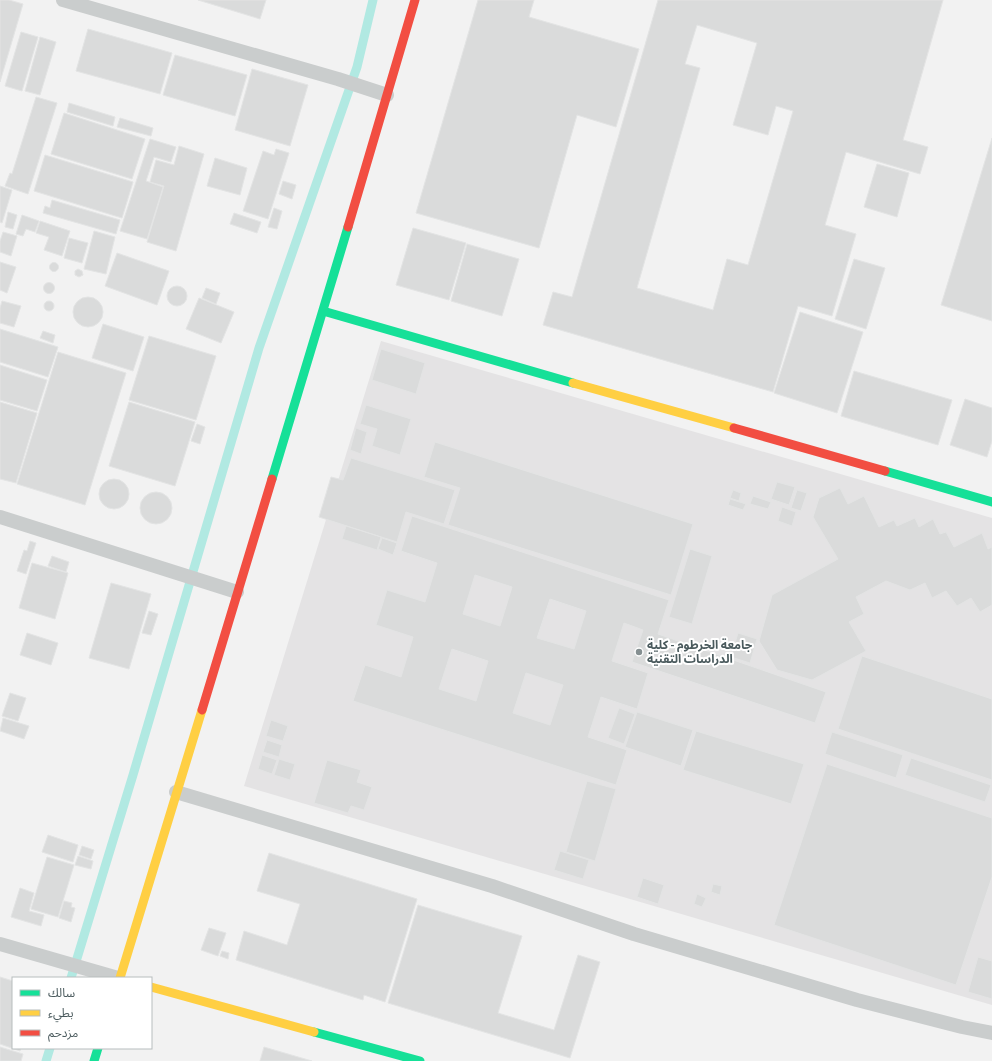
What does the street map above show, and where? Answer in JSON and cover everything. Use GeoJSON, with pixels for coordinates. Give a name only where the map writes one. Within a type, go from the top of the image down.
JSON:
{"type":"FeatureCollection","features":[{"type":"Feature","properties":{"kind":"street"},"geometry":{"type":"LineString","coordinates":[[119,977],[323,312],[415,0]]}},
{"type":"Feature","properties":{"kind":"street"},"geometry":{"type":"LineString","coordinates":[[323,312],[992,502]]}},
{"type":"Feature","properties":{"kind":"street"},"geometry":{"type":"LineString","coordinates":[[152,987],[420,1061]]}},
{"type":"Feature","properties":{"kind":"street"},"geometry":{"type":"LineString","coordinates":[[94,1061],[98,1049]]}},
{"type":"Feature","properties":{"kind":"lane"},"geometry":{"type":"LineString","coordinates":[[63,0],[323,75],[386,95]]}},
{"type":"Feature","properties":{"kind":"lane"},"geometry":{"type":"LineString","coordinates":[[0,517],[237,592]]}},
{"type":"Feature","properties":{"kind":"lane"},"geometry":{"type":"LineString","coordinates":[[176,792],[492,886],[634,934],[858,1000],[962,1027],[992,1033]]}},
{"type":"Feature","properties":{"kind":"lane"},"geometry":{"type":"LineString","coordinates":[[0,944],[116,977]]}},
{"type":"Feature","properties":{"kind":"shaded area","name":"جامعة الخرطوم - كلية الدراسات التقنية"},"geometry":{"type":"Polygon","coordinates":[[[381,341],[992,518],[992,1005],[244,786],[381,341]]]}},
{"type":"Feature","properties":{"kind":"building"},"geometry":{"type":"Polygon","coordinates":[[[0,0],[9,0],[23,4],[0,82],[0,0]]]}},
{"type":"Feature","properties":{"kind":"building"},"geometry":{"type":"Polygon","coordinates":[[[198,0],[266,0],[260,19],[198,0]]]}},
{"type":"Feature","properties":{"kind":"building"},"geometry":{"type":"Polygon","coordinates":[[[478,0],[534,0],[529,17],[639,49],[616,127],[577,115],[539,248],[416,213],[478,0]]]}},
{"type":"Feature","properties":{"kind":"building"},"geometry":{"type":"Polygon","coordinates":[[[658,0],[943,0],[903,140],[928,147],[920,174],[846,152],[825,225],[856,234],[832,316],[798,306],[773,392],[543,325],[553,292],[572,297],[658,0]],[[697,25],[685,64],[700,68],[637,288],[713,310],[727,259],[748,265],[793,111],[776,106],[768,135],[733,125],[757,43],[697,25]]]}},
{"type":"Feature","properties":{"kind":"building"},"geometry":{"type":"Polygon","coordinates":[[[88,29],[172,53],[160,94],[76,71],[88,29]]]}},
{"type":"Feature","properties":{"kind":"building"},"geometry":{"type":"Polygon","coordinates":[[[21,32],[38,37],[22,91],[5,86],[21,32]]]}},
{"type":"Feature","properties":{"kind":"building"},"geometry":{"type":"Polygon","coordinates":[[[40,37],[56,42],[40,95],[25,91],[40,37]]]}},
{"type":"Feature","properties":{"kind":"building"},"geometry":{"type":"Polygon","coordinates":[[[175,55],[247,75],[235,116],[163,95],[175,55]]]}},
{"type":"Feature","properties":{"kind":"building"},"geometry":{"type":"Polygon","coordinates":[[[252,69],[308,85],[290,146],[235,130],[252,69]]]}},
{"type":"Feature","properties":{"kind":"building"},"geometry":{"type":"Polygon","coordinates":[[[36,97],[57,103],[28,194],[5,186],[10,173],[12,174],[36,97]]]}},
{"type":"Feature","properties":{"kind":"building"},"geometry":{"type":"Polygon","coordinates":[[[69,103],[115,117],[113,126],[67,112],[69,103]]]}},
{"type":"Feature","properties":{"kind":"building"},"geometry":{"type":"Polygon","coordinates":[[[64,113],[145,139],[132,179],[51,154],[64,113]]]}},
{"type":"Feature","properties":{"kind":"building"},"geometry":{"type":"Polygon","coordinates":[[[120,118],[153,128],[151,136],[117,127],[120,118]]]}},
{"type":"Feature","properties":{"kind":"building"},"geometry":{"type":"Polygon","coordinates":[[[992,138],[992,321],[941,305],[992,138]]]}},
{"type":"Feature","properties":{"kind":"building"},"geometry":{"type":"Polygon","coordinates":[[[150,139],[176,147],[171,162],[154,157],[146,181],[163,187],[147,239],[120,231],[150,139]]]}},
{"type":"Feature","properties":{"kind":"building"},"geometry":{"type":"Polygon","coordinates":[[[179,146],[204,154],[176,251],[147,242],[164,186],[150,182],[156,160],[174,165],[179,146]]]}},
{"type":"Feature","properties":{"kind":"building"},"geometry":{"type":"Polygon","coordinates":[[[276,149],[289,153],[268,219],[243,211],[263,151],[274,155],[276,149]]]}},
{"type":"Feature","properties":{"kind":"building"},"geometry":{"type":"Polygon","coordinates":[[[45,155],[133,182],[122,218],[34,191],[45,155]]]}},
{"type":"Feature","properties":{"kind":"building"},"geometry":{"type":"Polygon","coordinates":[[[215,158],[247,168],[240,195],[207,186],[215,158]]]}},
{"type":"Feature","properties":{"kind":"building"},"geometry":{"type":"Polygon","coordinates":[[[877,164],[909,173],[897,217],[864,207],[877,164]]]}},
{"type":"Feature","properties":{"kind":"building"},"geometry":{"type":"Polygon","coordinates":[[[283,181],[296,185],[292,199],[279,194],[283,181]]]}},
{"type":"Feature","properties":{"kind":"building"},"geometry":{"type":"Polygon","coordinates":[[[0,186],[12,190],[2,223],[0,222],[0,186]]]}},
{"type":"Feature","properties":{"kind":"building"},"geometry":{"type":"Polygon","coordinates":[[[52,200],[120,220],[116,234],[43,213],[45,206],[50,208],[52,200]]]}},
{"type":"Feature","properties":{"kind":"building"},"geometry":{"type":"Polygon","coordinates":[[[274,208],[282,211],[277,229],[268,227],[274,208]]]}},
{"type":"Feature","properties":{"kind":"building"},"geometry":{"type":"Polygon","coordinates":[[[8,212],[17,215],[13,229],[5,227],[8,212]]]}},
{"type":"Feature","properties":{"kind":"building"},"geometry":{"type":"Polygon","coordinates":[[[234,213],[261,222],[257,233],[230,224],[234,213]]]}},
{"type":"Feature","properties":{"kind":"building"},"geometry":{"type":"Polygon","coordinates":[[[22,215],[39,221],[35,232],[26,229],[23,236],[16,234],[22,215]]]}},
{"type":"Feature","properties":{"kind":"building"},"geometry":{"type":"Polygon","coordinates":[[[40,221],[70,231],[62,256],[44,250],[49,237],[36,233],[40,221]]]}},
{"type":"Feature","properties":{"kind":"building"},"geometry":{"type":"Polygon","coordinates":[[[413,228],[466,243],[449,300],[396,285],[413,228]]]}},
{"type":"Feature","properties":{"kind":"building"},"geometry":{"type":"Polygon","coordinates":[[[94,231],[115,237],[106,274],[84,269],[94,231]]]}},
{"type":"Feature","properties":{"kind":"building"},"geometry":{"type":"Polygon","coordinates":[[[3,232],[17,236],[11,256],[0,252],[0,241],[3,232]]]}},
{"type":"Feature","properties":{"kind":"building"},"geometry":{"type":"Polygon","coordinates":[[[69,238],[88,243],[82,263],[64,258],[69,238]]]}},
{"type":"Feature","properties":{"kind":"building"},"geometry":{"type":"Polygon","coordinates":[[[467,244],[519,259],[502,316],[451,301],[467,244]]]}},
{"type":"Feature","properties":{"kind":"building"},"geometry":{"type":"Polygon","coordinates":[[[117,253],[169,271],[157,305],[105,286],[117,253]]]}},
{"type":"Feature","properties":{"kind":"building"},"geometry":{"type":"Polygon","coordinates":[[[854,259],[885,268],[866,329],[835,319],[854,259]]]}},
{"type":"Feature","properties":{"kind":"building"},"geometry":{"type":"Polygon","coordinates":[[[0,262],[16,267],[7,293],[0,290],[0,262]]]}},
{"type":"Feature","properties":{"kind":"building"},"geometry":{"type":"Polygon","coordinates":[[[54,262],[59,267],[54,272],[49,267],[54,262]]]}},
{"type":"Feature","properties":{"kind":"building"},"geometry":{"type":"Polygon","coordinates":[[[78,269],[82,271],[83,275],[79,277],[75,275],[75,271],[78,269]]]}},
{"type":"Feature","properties":{"kind":"building"},"geometry":{"type":"Polygon","coordinates":[[[47,283],[51,283],[53,284],[53,292],[47,293],[44,290],[44,286],[47,283]]]}},
{"type":"Feature","properties":{"kind":"building"},"geometry":{"type":"Polygon","coordinates":[[[177,286],[184,289],[187,296],[184,303],[177,306],[170,303],[167,296],[170,289],[177,286]]]}},
{"type":"Feature","properties":{"kind":"building"},"geometry":{"type":"Polygon","coordinates":[[[206,288],[220,293],[216,304],[202,298],[206,288]]]}},
{"type":"Feature","properties":{"kind":"building"},"geometry":{"type":"Polygon","coordinates":[[[88,297],[98,302],[103,312],[98,322],[88,327],[78,322],[73,312],[78,302],[88,297]]]}},
{"type":"Feature","properties":{"kind":"building"},"geometry":{"type":"Polygon","coordinates":[[[199,298],[234,312],[221,343],[186,329],[199,298]]]}},
{"type":"Feature","properties":{"kind":"building"},"geometry":{"type":"Polygon","coordinates":[[[2,301],[21,306],[14,327],[0,323],[0,308],[2,301]]]}},
{"type":"Feature","properties":{"kind":"building"},"geometry":{"type":"Polygon","coordinates":[[[47,301],[51,301],[53,302],[53,310],[47,311],[44,308],[44,304],[47,301]]]}},
{"type":"Feature","properties":{"kind":"building"},"geometry":{"type":"Polygon","coordinates":[[[800,312],[863,332],[837,413],[774,393],[800,312]]]}},
{"type":"Feature","properties":{"kind":"building"},"geometry":{"type":"Polygon","coordinates":[[[103,324],[144,337],[133,371],[92,358],[103,324]]]}},
{"type":"Feature","properties":{"kind":"building"},"geometry":{"type":"Polygon","coordinates":[[[0,329],[58,347],[48,377],[0,362],[0,329]]]}},
{"type":"Feature","properties":{"kind":"building"},"geometry":{"type":"Polygon","coordinates":[[[43,331],[55,335],[53,343],[40,338],[43,331]]]}},
{"type":"Feature","properties":{"kind":"building"},"geometry":{"type":"Polygon","coordinates":[[[149,336],[216,356],[196,420],[129,400],[149,336]]]}},
{"type":"Feature","properties":{"kind":"building"},"geometry":{"type":"Polygon","coordinates":[[[381,349],[425,363],[416,394],[372,380],[381,349]]]}},
{"type":"Feature","properties":{"kind":"building"},"geometry":{"type":"Polygon","coordinates":[[[58,352],[126,373],[85,505],[17,484],[58,352]]]}},
{"type":"Feature","properties":{"kind":"building"},"geometry":{"type":"Polygon","coordinates":[[[0,365],[47,380],[37,411],[0,400],[0,365]]]}},
{"type":"Feature","properties":{"kind":"building"},"geometry":{"type":"Polygon","coordinates":[[[854,371],[952,400],[938,445],[841,416],[854,371]]]}},
{"type":"Feature","properties":{"kind":"building"},"geometry":{"type":"Polygon","coordinates":[[[965,399],[992,408],[992,441],[987,457],[950,445],[965,399]]]}},
{"type":"Feature","properties":{"kind":"building"},"geometry":{"type":"Polygon","coordinates":[[[0,402],[37,413],[16,483],[0,479],[0,402]]]}},
{"type":"Feature","properties":{"kind":"building"},"geometry":{"type":"Polygon","coordinates":[[[129,402],[195,422],[175,486],[109,466],[129,402]]]}},
{"type":"Feature","properties":{"kind":"building"},"geometry":{"type":"Polygon","coordinates":[[[366,405],[411,419],[400,455],[372,446],[377,429],[360,424],[366,405]]]}},
{"type":"Feature","properties":{"kind":"building"},"geometry":{"type":"Polygon","coordinates":[[[197,424],[205,427],[200,444],[191,441],[197,424]]]}},
{"type":"Feature","properties":{"kind":"building"},"geometry":{"type":"Polygon","coordinates":[[[356,428],[367,432],[361,454],[350,450],[356,428]]]}},
{"type":"Feature","properties":{"kind":"building"},"geometry":{"type":"Polygon","coordinates":[[[435,442],[693,524],[671,595],[448,525],[460,488],[424,477],[435,442]]]}},
{"type":"Feature","properties":{"kind":"building"},"geometry":{"type":"Polygon","coordinates":[[[351,458],[455,490],[444,524],[406,512],[397,542],[319,517],[331,477],[343,480],[351,458]]]}},
{"type":"Feature","properties":{"kind":"building"},"geometry":{"type":"Polygon","coordinates":[[[114,479],[125,483],[129,494],[125,505],[114,509],[103,505],[99,494],[103,483],[114,479]]]}},
{"type":"Feature","properties":{"kind":"building"},"geometry":{"type":"Polygon","coordinates":[[[777,482],[795,487],[789,505],[771,499],[777,482]]]}},
{"type":"Feature","properties":{"kind":"building"},"geometry":{"type":"Polygon","coordinates":[[[840,488],[848,504],[864,496],[879,527],[894,520],[897,526],[915,518],[919,527],[933,519],[940,534],[946,532],[954,547],[982,533],[988,549],[992,547],[992,605],[980,612],[971,598],[957,606],[946,591],[932,598],[925,583],[910,590],[886,581],[856,597],[864,614],[849,622],[866,651],[812,680],[777,670],[759,641],[772,595],[838,559],[813,517],[819,498],[840,488]]]}},
{"type":"Feature","properties":{"kind":"building"},"geometry":{"type":"Polygon","coordinates":[[[733,490],[741,493],[739,501],[730,498],[733,490]]]}},
{"type":"Feature","properties":{"kind":"building"},"geometry":{"type":"Polygon","coordinates":[[[797,490],[807,493],[801,511],[791,508],[797,490]]]}},
{"type":"Feature","properties":{"kind":"building"},"geometry":{"type":"Polygon","coordinates":[[[156,492],[162,493],[169,499],[172,508],[171,514],[165,521],[156,524],[150,523],[143,517],[140,508],[141,502],[147,495],[156,492]]]}},
{"type":"Feature","properties":{"kind":"building"},"geometry":{"type":"Polygon","coordinates":[[[753,496],[771,502],[768,509],[750,504],[753,496]]]}},
{"type":"Feature","properties":{"kind":"building"},"geometry":{"type":"Polygon","coordinates":[[[730,499],[746,504],[743,510],[728,505],[730,499]]]}},
{"type":"Feature","properties":{"kind":"building"},"geometry":{"type":"Polygon","coordinates":[[[782,507],[796,512],[792,526],[778,521],[782,507]]]}},
{"type":"Feature","properties":{"kind":"building"},"geometry":{"type":"Polygon","coordinates":[[[412,516],[669,600],[658,634],[826,692],[815,723],[632,662],[643,630],[624,623],[612,661],[648,673],[637,709],[601,697],[588,737],[627,750],[616,785],[353,701],[365,665],[401,677],[413,637],[376,625],[387,590],[425,602],[437,563],[401,551],[412,516]],[[475,575],[463,614],[500,626],[512,587],[475,575]],[[550,599],[537,638],[574,649],[586,611],[550,599]],[[452,649],[439,689],[476,701],[488,661],[452,649]],[[526,673],[513,713],[550,725],[563,685],[526,673]]]}},
{"type":"Feature","properties":{"kind":"building"},"geometry":{"type":"Polygon","coordinates":[[[346,526],[381,537],[377,550],[342,539],[346,526]]]}},
{"type":"Feature","properties":{"kind":"building"},"geometry":{"type":"Polygon","coordinates":[[[382,538],[397,543],[393,555],[378,549],[382,538]]]}},
{"type":"Feature","properties":{"kind":"building"},"geometry":{"type":"Polygon","coordinates":[[[30,541],[36,543],[26,574],[17,571],[24,550],[27,551],[30,541]]]}},
{"type":"Feature","properties":{"kind":"building"},"geometry":{"type":"Polygon","coordinates":[[[690,549],[712,556],[692,624],[669,617],[690,549]]]}},
{"type":"Feature","properties":{"kind":"building"},"geometry":{"type":"Polygon","coordinates":[[[52,556],[69,562],[66,572],[48,566],[52,556]]]}},
{"type":"Feature","properties":{"kind":"building"},"geometry":{"type":"Polygon","coordinates":[[[32,563],[68,573],[55,619],[19,608],[32,563]]]}},
{"type":"Feature","properties":{"kind":"building"},"geometry":{"type":"Polygon","coordinates":[[[111,583],[151,594],[129,669],[89,658],[111,583]]]}},
{"type":"Feature","properties":{"kind":"building"},"geometry":{"type":"Polygon","coordinates":[[[149,611],[158,614],[151,635],[142,633],[149,611]]]}},
{"type":"Feature","properties":{"kind":"building"},"geometry":{"type":"Polygon","coordinates":[[[27,633],[58,643],[51,665],[20,655],[27,633]]]}},
{"type":"Feature","properties":{"kind":"building"},"geometry":{"type":"Polygon","coordinates":[[[738,633],[757,639],[750,663],[731,657],[738,633]]]}},
{"type":"Feature","properties":{"kind":"building"},"geometry":{"type":"Polygon","coordinates":[[[862,656],[992,699],[992,780],[838,729],[862,656]]]}},
{"type":"Feature","properties":{"kind":"building"},"geometry":{"type":"Polygon","coordinates":[[[10,693],[26,698],[18,721],[2,716],[10,693]]]}},
{"type":"Feature","properties":{"kind":"building"},"geometry":{"type":"Polygon","coordinates":[[[619,708],[635,714],[624,744],[608,738],[619,708]]]}},
{"type":"Feature","properties":{"kind":"building"},"geometry":{"type":"Polygon","coordinates":[[[637,712],[693,730],[681,766],[625,747],[637,712]]]}},
{"type":"Feature","properties":{"kind":"building"},"geometry":{"type":"Polygon","coordinates":[[[3,718],[29,726],[24,739],[0,731],[3,718]]]}},
{"type":"Feature","properties":{"kind":"building"},"geometry":{"type":"Polygon","coordinates":[[[271,720],[288,726],[283,741],[266,736],[271,720]]]}},
{"type":"Feature","properties":{"kind":"building"},"geometry":{"type":"Polygon","coordinates":[[[696,731],[804,764],[791,804],[683,770],[696,731]]]}},
{"type":"Feature","properties":{"kind":"building"},"geometry":{"type":"Polygon","coordinates":[[[832,732],[903,755],[896,778],[825,754],[832,732]]]}},
{"type":"Feature","properties":{"kind":"building"},"geometry":{"type":"Polygon","coordinates":[[[267,740],[282,745],[279,757],[263,752],[267,740]]]}},
{"type":"Feature","properties":{"kind":"building"},"geometry":{"type":"Polygon","coordinates":[[[262,755],[277,760],[272,774],[258,769],[262,755]]]}},
{"type":"Feature","properties":{"kind":"building"},"geometry":{"type":"Polygon","coordinates":[[[911,758],[991,785],[985,802],[905,775],[911,758]]]}},
{"type":"Feature","properties":{"kind":"building"},"geometry":{"type":"Polygon","coordinates":[[[279,759],[295,764],[290,780],[274,775],[279,759]]]}},
{"type":"Feature","properties":{"kind":"building"},"geometry":{"type":"Polygon","coordinates":[[[327,760],[361,770],[357,782],[372,787],[364,810],[351,806],[348,813],[314,803],[327,760]]]}},
{"type":"Feature","properties":{"kind":"building"},"geometry":{"type":"Polygon","coordinates":[[[827,764],[992,818],[992,877],[956,985],[774,925],[827,764]]]}},
{"type":"Feature","properties":{"kind":"building"},"geometry":{"type":"Polygon","coordinates":[[[587,781],[616,789],[595,861],[566,852],[587,781]]]}},
{"type":"Feature","properties":{"kind":"building"},"geometry":{"type":"Polygon","coordinates":[[[48,835],[78,845],[73,862],[42,852],[48,835]]]}},
{"type":"Feature","properties":{"kind":"building"},"geometry":{"type":"Polygon","coordinates":[[[82,846],[94,850],[91,859],[79,855],[82,846]]]}},
{"type":"Feature","properties":{"kind":"building"},"geometry":{"type":"Polygon","coordinates":[[[560,851],[589,860],[583,879],[554,870],[560,851]]]}},
{"type":"Feature","properties":{"kind":"building"},"geometry":{"type":"Polygon","coordinates":[[[269,853],[417,899],[385,1002],[364,995],[363,1000],[236,960],[244,931],[287,945],[300,904],[257,891],[269,853]]]}},
{"type":"Feature","properties":{"kind":"building"},"geometry":{"type":"Polygon","coordinates":[[[78,856],[93,861],[91,869],[75,865],[78,856]]]}},
{"type":"Feature","properties":{"kind":"building"},"geometry":{"type":"Polygon","coordinates":[[[47,857],[74,865],[58,917],[31,909],[47,857]]]}},
{"type":"Feature","properties":{"kind":"building"},"geometry":{"type":"Polygon","coordinates":[[[643,878],[664,885],[658,904],[637,897],[643,878]]]}},
{"type":"Feature","properties":{"kind":"building"},"geometry":{"type":"Polygon","coordinates":[[[713,884],[722,886],[720,895],[711,892],[713,884]]]}},
{"type":"Feature","properties":{"kind":"building"},"geometry":{"type":"Polygon","coordinates":[[[20,888],[34,893],[29,911],[44,915],[41,926],[11,917],[20,888]]]}},
{"type":"Feature","properties":{"kind":"building"},"geometry":{"type":"Polygon","coordinates":[[[697,894],[706,898],[702,907],[694,904],[697,894]]]}},
{"type":"Feature","properties":{"kind":"building"},"geometry":{"type":"Polygon","coordinates":[[[64,901],[72,903],[71,907],[75,908],[71,922],[59,918],[64,901]]]}},
{"type":"Feature","properties":{"kind":"building"},"geometry":{"type":"Polygon","coordinates":[[[418,905],[522,936],[498,1013],[554,1030],[578,955],[600,962],[570,1058],[388,1003],[418,905]]]}},
{"type":"Feature","properties":{"kind":"building"},"geometry":{"type":"Polygon","coordinates":[[[209,928],[226,933],[218,956],[201,950],[209,928]]]}},
{"type":"Feature","properties":{"kind":"building"},"geometry":{"type":"Polygon","coordinates":[[[222,951],[229,953],[228,959],[220,956],[222,951]]]}},
{"type":"Feature","properties":{"kind":"building"},"geometry":{"type":"Polygon","coordinates":[[[978,957],[992,961],[992,999],[968,992],[978,957]]]}},
{"type":"Feature","properties":{"kind":"building"},"geometry":{"type":"Polygon","coordinates":[[[0,977],[12,981],[12,1048],[0,1044],[0,977]]]}},
{"type":"Feature","properties":{"kind":"building"},"geometry":{"type":"Polygon","coordinates":[[[0,1047],[23,1054],[21,1061],[0,1061],[0,1047]]]}},
{"type":"Feature","properties":{"kind":"building"},"geometry":{"type":"Polygon","coordinates":[[[264,1047],[312,1061],[260,1061],[264,1047]]]}},
{"type":"Feature","properties":{"kind":"waterway"},"geometry":{"type":"LineString","coordinates":[[71,977],[133,775],[259,348],[357,67],[373,0]]}},
{"type":"Feature","properties":{"kind":"waterway"},"geometry":{"type":"LineString","coordinates":[[46,1061],[50,1049]]}},
{"type":"Feature","properties":{"kind":"traffic: fast"},"geometry":{"type":"LineString","coordinates":[[272,479],[348,227]]}},
{"type":"Feature","properties":{"kind":"traffic: fast"},"geometry":{"type":"LineString","coordinates":[[323,311],[573,383]]}},
{"type":"Feature","properties":{"kind":"traffic: fast"},"geometry":{"type":"LineString","coordinates":[[885,471],[992,502]]}},
{"type":"Feature","properties":{"kind":"traffic: fast"},"geometry":{"type":"LineString","coordinates":[[314,1032],[420,1061]]}},
{"type":"Feature","properties":{"kind":"traffic: fast"},"geometry":{"type":"LineString","coordinates":[[94,1061],[98,1049]]}},
{"type":"Feature","properties":{"kind":"traffic: slow"},"geometry":{"type":"LineString","coordinates":[[573,383],[734,428]]}},
{"type":"Feature","properties":{"kind":"traffic: slow"},"geometry":{"type":"LineString","coordinates":[[120,977],[202,710]]}},
{"type":"Feature","properties":{"kind":"traffic: slow"},"geometry":{"type":"LineString","coordinates":[[152,987],[314,1032]]}},
{"type":"Feature","properties":{"kind":"traffic: jam"},"geometry":{"type":"LineString","coordinates":[[348,227],[415,0]]}},
{"type":"Feature","properties":{"kind":"traffic: jam"},"geometry":{"type":"LineString","coordinates":[[734,428],[885,471]]}},
{"type":"Feature","properties":{"kind":"traffic: jam"},"geometry":{"type":"LineString","coordinates":[[202,710],[272,479]]}},
{"type":"Feature","properties":{"kind":"place","name":"جامعة الخرطوم - كلية الدراسات التقنية"},"geometry":{"type":"Point","coordinates":[639,652]}}]}
